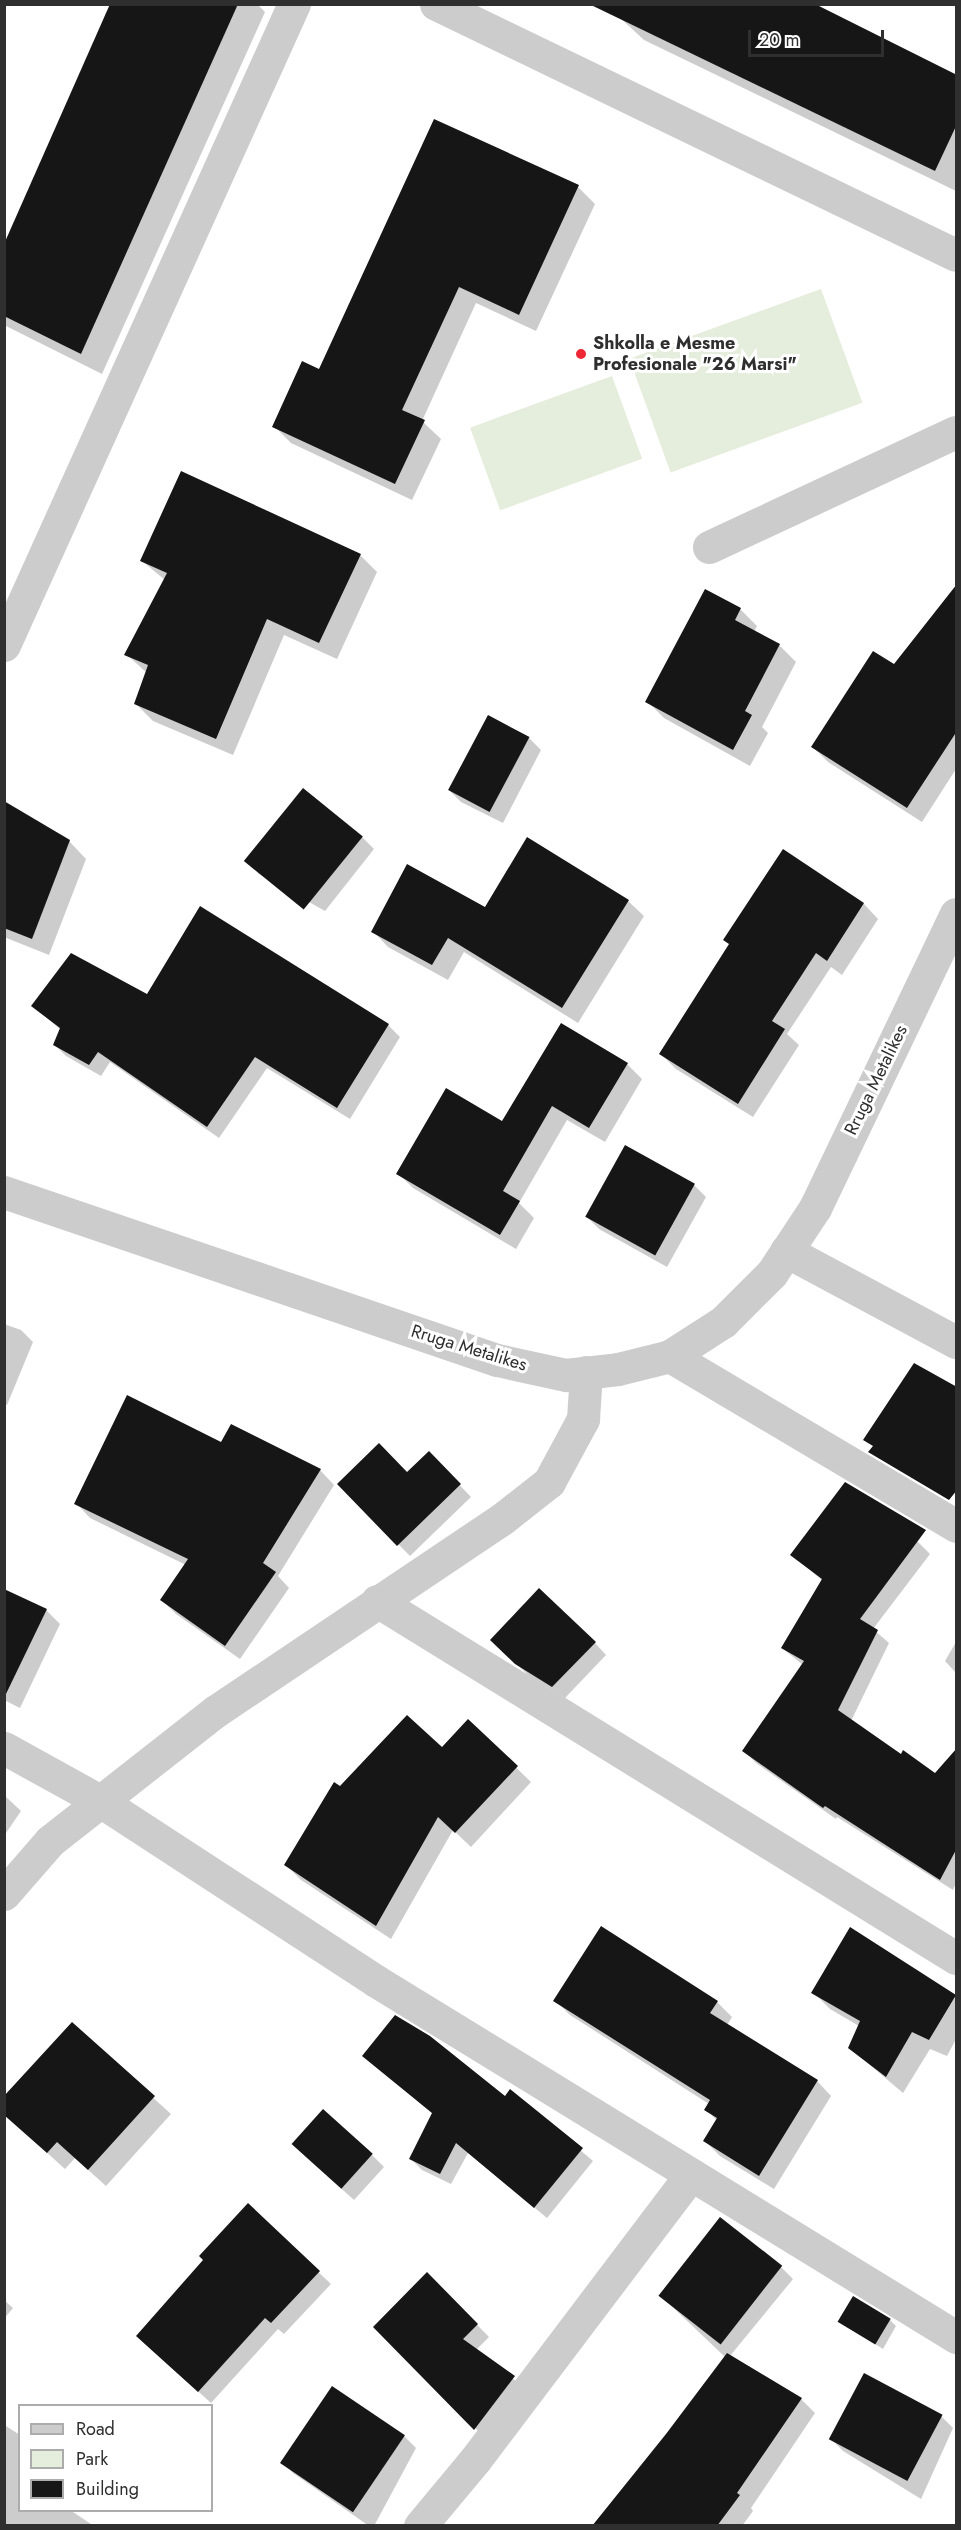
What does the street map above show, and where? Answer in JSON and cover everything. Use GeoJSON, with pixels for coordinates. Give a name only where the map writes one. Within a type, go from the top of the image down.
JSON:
{"type":"FeatureCollection","features":[{"type":"Feature","properties":{"kind":"street"},"geometry":{"type":"LineString","coordinates":[[4,645],[294,4]]}},
{"type":"Feature","properties":{"kind":"street"},"geometry":{"type":"LineString","coordinates":[[436,4],[957,255]]}},
{"type":"Feature","properties":{"kind":"street"},"geometry":{"type":"LineString","coordinates":[[709,547],[957,432]]}},
{"type":"Feature","properties":{"kind":"street","name":"Rruga Metalikes"},"geometry":{"type":"LineString","coordinates":[[4,1192],[497,1360],[566,1375],[618,1369],[670,1356],[723,1322],[772,1272],[815,1208],[957,914]]}},
{"type":"Feature","properties":{"kind":"street"},"geometry":{"type":"LineString","coordinates":[[786,1251],[957,1342]]}},
{"type":"Feature","properties":{"kind":"street"},"geometry":{"type":"LineString","coordinates":[[670,1356],[957,1526]]}},
{"type":"Feature","properties":{"kind":"street"},"geometry":{"type":"LineString","coordinates":[[4,1894],[50,1841],[216,1711],[502,1519],[549,1482],[583,1419],[586,1372]]}},
{"type":"Feature","properties":{"kind":"street"},"geometry":{"type":"LineString","coordinates":[[377,1601],[957,1958]]}},
{"type":"Feature","properties":{"kind":"street"},"geometry":{"type":"LineString","coordinates":[[4,1748],[100,1801],[376,1981],[957,2337]]}},
{"type":"Feature","properties":{"kind":"street"},"geometry":{"type":"LineString","coordinates":[[420,2526],[475,2460],[691,2174]]}},
{"type":"Feature","properties":{"kind":"green space"},"geometry":{"type":"Polygon","coordinates":[[[821,289],[862,403],[671,472],[629,359],[821,289]]]}},
{"type":"Feature","properties":{"kind":"green space"},"geometry":{"type":"Polygon","coordinates":[[[612,376],[642,459],[500,510],[470,428],[612,376]]]}},
{"type":"Feature","properties":{"kind":"building"},"geometry":{"type":"Polygon","coordinates":[[[110,4],[238,4],[81,354],[4,316],[4,244],[110,4]]]}},
{"type":"Feature","properties":{"kind":"building"},"geometry":{"type":"Polygon","coordinates":[[[589,4],[815,4],[957,75],[957,124],[935,171],[589,4]]]}},
{"type":"Feature","properties":{"kind":"building"},"geometry":{"type":"Polygon","coordinates":[[[434,119],[579,185],[519,315],[459,287],[402,410],[425,420],[395,484],[272,427],[302,361],[319,369],[434,119]]]}},
{"type":"Feature","properties":{"kind":"building"},"geometry":{"type":"Polygon","coordinates":[[[181,471],[361,554],[319,643],[267,619],[216,739],[134,704],[148,665],[124,655],[167,573],[140,561],[181,471]]]}},
{"type":"Feature","properties":{"kind":"building"},"geometry":{"type":"Polygon","coordinates":[[[957,584],[957,731],[907,808],[811,747],[873,651],[894,664],[957,584]]]}},
{"type":"Feature","properties":{"kind":"building"},"geometry":{"type":"Polygon","coordinates":[[[705,589],[741,608],[735,620],[780,644],[745,711],[752,715],[733,750],[645,702],[705,589]]]}},
{"type":"Feature","properties":{"kind":"building"},"geometry":{"type":"Polygon","coordinates":[[[488,715],[529,737],[490,812],[448,790],[488,715]]]}},
{"type":"Feature","properties":{"kind":"building"},"geometry":{"type":"Polygon","coordinates":[[[303,788],[363,836],[304,910],[244,861],[303,788]]]}},
{"type":"Feature","properties":{"kind":"building"},"geometry":{"type":"Polygon","coordinates":[[[4,801],[70,840],[32,939],[4,928],[4,801]]]}},
{"type":"Feature","properties":{"kind":"building"},"geometry":{"type":"Polygon","coordinates":[[[527,837],[629,900],[562,1008],[448,938],[432,965],[371,932],[407,864],[485,907],[527,837]]]}},
{"type":"Feature","properties":{"kind":"building"},"geometry":{"type":"Polygon","coordinates":[[[783,849],[864,903],[827,961],[816,953],[772,1021],[785,1029],[738,1104],[659,1054],[729,944],[723,940],[783,849]]]}},
{"type":"Feature","properties":{"kind":"building"},"geometry":{"type":"Polygon","coordinates":[[[200,906],[389,1024],[337,1108],[255,1057],[207,1127],[98,1052],[89,1065],[53,1045],[60,1028],[31,1006],[71,953],[147,994],[200,906]]]}},
{"type":"Feature","properties":{"kind":"building"},"geometry":{"type":"Polygon","coordinates":[[[561,1023],[628,1063],[589,1128],[552,1106],[503,1191],[520,1201],[500,1235],[396,1174],[446,1088],[502,1121],[561,1023]]]}},
{"type":"Feature","properties":{"kind":"building"},"geometry":{"type":"Polygon","coordinates":[[[625,1145],[695,1184],[655,1256],[585,1217],[625,1145]]]}},
{"type":"Feature","properties":{"kind":"building"},"geometry":{"type":"Polygon","coordinates":[[[914,1363],[957,1387],[957,1490],[949,1500],[868,1452],[873,1446],[863,1440],[914,1363]]]}},
{"type":"Feature","properties":{"kind":"building"},"geometry":{"type":"Polygon","coordinates":[[[127,1395],[221,1442],[231,1424],[321,1469],[263,1563],[276,1572],[225,1646],[160,1600],[188,1559],[74,1504],[127,1395]]]}},
{"type":"Feature","properties":{"kind":"building"},"geometry":{"type":"Polygon","coordinates":[[[379,1443],[407,1472],[429,1451],[461,1484],[397,1546],[337,1484],[379,1443]]]}},
{"type":"Feature","properties":{"kind":"building"},"geometry":{"type":"Polygon","coordinates":[[[845,1482],[926,1530],[860,1619],[878,1630],[838,1710],[901,1754],[903,1750],[935,1773],[957,1748],[957,1848],[940,1880],[825,1806],[823,1808],[742,1751],[804,1661],[781,1648],[822,1579],[790,1555],[845,1482]]]}},
{"type":"Feature","properties":{"kind":"building"},"geometry":{"type":"Polygon","coordinates":[[[539,1588],[596,1642],[552,1687],[515,1664],[490,1640],[539,1588]]]}},
{"type":"Feature","properties":{"kind":"building"},"geometry":{"type":"Polygon","coordinates":[[[4,1589],[47,1609],[4,1698],[4,1589]]]}},
{"type":"Feature","properties":{"kind":"building"},"geometry":{"type":"Polygon","coordinates":[[[407,1715],[442,1747],[468,1719],[518,1766],[455,1833],[438,1817],[376,1926],[284,1865],[334,1782],[340,1786],[407,1715]]]}},
{"type":"Feature","properties":{"kind":"building"},"geometry":{"type":"Polygon","coordinates":[[[601,1926],[718,2001],[710,2013],[818,2080],[759,2176],[703,2141],[717,2118],[704,2110],[710,2100],[553,2001],[601,1926]]]}},
{"type":"Feature","properties":{"kind":"building"},"geometry":{"type":"Polygon","coordinates":[[[850,1927],[956,1995],[929,2040],[912,2032],[886,2077],[848,2048],[860,2021],[811,1993],[850,1927]]]}},
{"type":"Feature","properties":{"kind":"building"},"geometry":{"type":"Polygon","coordinates":[[[395,2015],[430,2036],[505,2096],[510,2089],[583,2148],[534,2208],[456,2143],[440,2174],[409,2159],[432,2113],[362,2056],[395,2015]]]}},
{"type":"Feature","properties":{"kind":"building"},"geometry":{"type":"Polygon","coordinates":[[[72,2022],[155,2096],[88,2170],[57,2142],[47,2153],[4,2115],[4,2096],[72,2022]]]}},
{"type":"Feature","properties":{"kind":"building"},"geometry":{"type":"Polygon","coordinates":[[[323,2109],[373,2154],[341,2189],[292,2144],[323,2109]]]}},
{"type":"Feature","properties":{"kind":"building"},"geometry":{"type":"Polygon","coordinates":[[[248,2203],[320,2271],[271,2323],[265,2318],[198,2392],[136,2336],[203,2260],[199,2256],[248,2203]]]}},
{"type":"Feature","properties":{"kind":"building"},"geometry":{"type":"Polygon","coordinates":[[[720,2217],[782,2266],[721,2344],[658,2296],[720,2217]]]}},
{"type":"Feature","properties":{"kind":"building"},"geometry":{"type":"Polygon","coordinates":[[[427,2272],[478,2324],[463,2339],[515,2376],[474,2430],[373,2327],[427,2272]]]}},
{"type":"Feature","properties":{"kind":"building"},"geometry":{"type":"Polygon","coordinates":[[[853,2296],[891,2319],[875,2344],[838,2322],[853,2296]]]}},
{"type":"Feature","properties":{"kind":"building"},"geometry":{"type":"Polygon","coordinates":[[[727,2353],[802,2398],[737,2493],[740,2495],[717,2526],[592,2526],[666,2434],[727,2353]]]}},
{"type":"Feature","properties":{"kind":"building"},"geometry":{"type":"Polygon","coordinates":[[[864,2373],[943,2415],[907,2481],[829,2439],[864,2373]]]}},
{"type":"Feature","properties":{"kind":"building"},"geometry":{"type":"Polygon","coordinates":[[[332,2386],[405,2435],[353,2512],[280,2463],[332,2386]]]}},
{"type":"Feature","properties":{"kind":"place","name":"Shkolla e Mesme Profesionale \"26 Marsi\""},"geometry":{"type":"Point","coordinates":[581,354]}}]}
